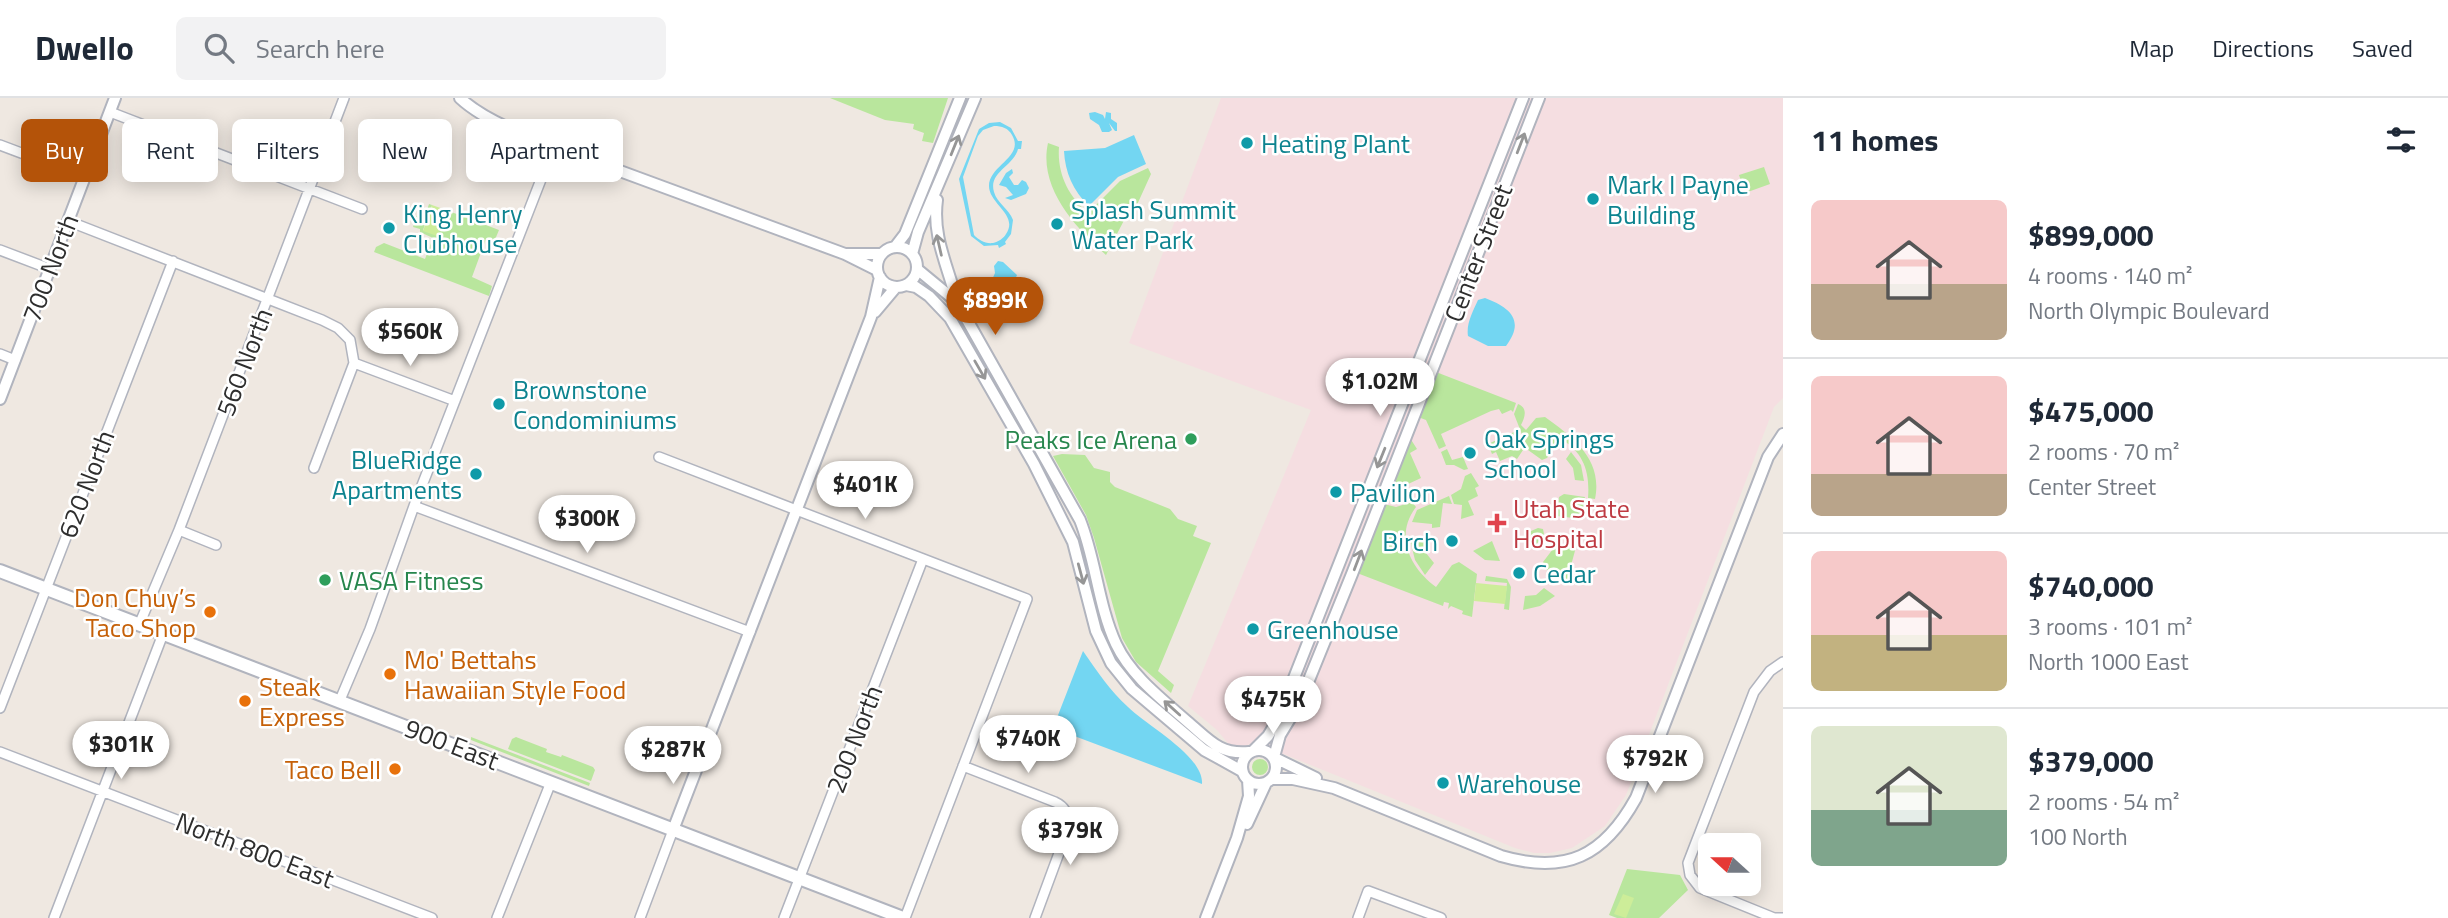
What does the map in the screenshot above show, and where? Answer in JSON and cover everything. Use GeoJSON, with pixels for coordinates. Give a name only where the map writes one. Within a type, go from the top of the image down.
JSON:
{"type":"FeatureCollection","features":[{"type":"Feature","properties":{"kind":"main road","name":"900 East"},"geometry":{"type":"LineString","coordinates":[[0,571],[904,918]]}},
{"type":"Feature","properties":{"kind":"street","name":"700 North"},"geometry":{"type":"LineString","coordinates":[[107,119],[115,98]]}},
{"type":"Feature","properties":{"kind":"street","name":"560 North"},"geometry":{"type":"LineString","coordinates":[[139,625],[179,530],[344,98]]}},
{"type":"Feature","properties":{"kind":"street"},"geometry":{"type":"LineString","coordinates":[[460,98],[489,119]]}},
{"type":"Feature","properties":{"kind":"street"},"geometry":{"type":"LineString","coordinates":[[845,254],[881,254],[895,247],[905,234],[960,98]]}},
{"type":"Feature","properties":{"kind":"street"},"geometry":{"type":"LineString","coordinates":[[912,254],[918,232],[975,98]]}},
{"type":"Feature","properties":{"kind":"street"},"geometry":{"type":"LineString","coordinates":[[1524,98],[1538,100]]}},
{"type":"Feature","properties":{"kind":"street","name":"Center Street"},"geometry":{"type":"LineString","coordinates":[[1251,751],[1268,736],[1278,722],[1524,98]]}},
{"type":"Feature","properties":{"kind":"street","name":"Center Street"},"geometry":{"type":"LineString","coordinates":[[1274,758],[1280,735],[1300,702],[1349,582],[1538,100]]}},
{"type":"Feature","properties":{"kind":"street"},"geometry":{"type":"LineString","coordinates":[[110,112],[362,209]]}},
{"type":"Feature","properties":{"kind":"street"},"geometry":{"type":"LineString","coordinates":[[0,145],[21,153]]}},
{"type":"Feature","properties":{"kind":"street"},"geometry":{"type":"LineString","coordinates":[[623,172],[845,254],[878,273],[889,285],[916,288],[929,296],[950,318],[1034,464],[1073,542],[1096,631],[1111,663],[1132,689],[1204,750],[1256,784],[1293,779],[1334,788]]}},
{"type":"Feature","properties":{"kind":"street","name":"700 North"},"geometry":{"type":"LineString","coordinates":[[0,399],[83,182]]}},
{"type":"Feature","properties":{"kind":"street"},"geometry":{"type":"LineString","coordinates":[[340,700],[370,629],[414,506],[540,182]]}},
{"type":"Feature","properties":{"kind":"street"},"geometry":{"type":"LineString","coordinates":[[939,186],[935,215],[937,240],[957,302],[1080,520],[1087,536],[1108,622],[1125,660],[1168,705],[1215,744],[1229,752],[1263,749],[1274,758],[1334,788],[1501,856],[1522,862],[1546,864],[1565,861],[1583,855],[1604,842],[1623,822],[1636,798],[1769,457],[1783,434]]}},
{"type":"Feature","properties":{"kind":"street"},"geometry":{"type":"LineString","coordinates":[[68,220],[338,328],[350,340],[354,363],[314,468]]}},
{"type":"Feature","properties":{"kind":"street"},"geometry":{"type":"LineString","coordinates":[[895,247],[907,249],[912,254],[917,270],[957,302]]}},
{"type":"Feature","properties":{"kind":"street"},"geometry":{"type":"LineString","coordinates":[[0,250],[50,269]]}},
{"type":"Feature","properties":{"kind":"street"},"geometry":{"type":"LineString","coordinates":[[640,918],[871,317],[881,254]]}},
{"type":"Feature","properties":{"kind":"street","name":"620 North"},"geometry":{"type":"LineString","coordinates":[[0,708],[173,261]]}},
{"type":"Feature","properties":{"kind":"street"},"geometry":{"type":"LineString","coordinates":[[1456,269],[1470,274]]}},
{"type":"Feature","properties":{"kind":"street"},"geometry":{"type":"LineString","coordinates":[[871,317],[901,286],[912,280],[917,270]]}},
{"type":"Feature","properties":{"kind":"street"},"geometry":{"type":"LineString","coordinates":[[0,354],[15,360]]}},
{"type":"Feature","properties":{"kind":"street"},"geometry":{"type":"LineString","coordinates":[[354,363],[455,401]]}},
{"type":"Feature","properties":{"kind":"street"},"geometry":{"type":"LineString","coordinates":[[1405,398],[1419,404]]}},
{"type":"Feature","properties":{"kind":"street"},"geometry":{"type":"LineString","coordinates":[[659,457],[1027,599],[904,918]]}},
{"type":"Feature","properties":{"kind":"street"},"geometry":{"type":"LineString","coordinates":[[1372,481],[1386,486]]}},
{"type":"Feature","properties":{"kind":"street"},"geometry":{"type":"LineString","coordinates":[[414,506],[750,632]]}},
{"type":"Feature","properties":{"kind":"street"},"geometry":{"type":"LineString","coordinates":[[179,530],[216,545]]}},
{"type":"Feature","properties":{"kind":"street","name":"200 North"},"geometry":{"type":"LineString","coordinates":[[784,918],[923,559]]}},
{"type":"Feature","properties":{"kind":"street"},"geometry":{"type":"LineString","coordinates":[[1335,576],[1349,582]]}},
{"type":"Feature","properties":{"kind":"street"},"geometry":{"type":"LineString","coordinates":[[54,918],[163,634]]}},
{"type":"Feature","properties":{"kind":"street"},"geometry":{"type":"LineString","coordinates":[[1783,662],[1770,671],[1754,692],[1690,856],[1690,875],[1705,892],[1774,918],[1783,918]]}},
{"type":"Feature","properties":{"kind":"street"},"geometry":{"type":"LineString","coordinates":[[1297,671],[1310,676]]}},
{"type":"Feature","properties":{"kind":"street"},"geometry":{"type":"LineString","coordinates":[[1206,918],[1237,838],[1249,796],[1243,761],[1251,751]]}},
{"type":"Feature","properties":{"kind":"street","name":"North 800 East"},"geometry":{"type":"LineString","coordinates":[[0,752],[432,918]]}},
{"type":"Feature","properties":{"kind":"street"},"geometry":{"type":"LineString","coordinates":[[1237,838],[1277,768],[1274,758]]}},
{"type":"Feature","properties":{"kind":"street"},"geometry":{"type":"LineString","coordinates":[[963,766],[1055,802],[1068,814],[1069,826],[1035,918]]}},
{"type":"Feature","properties":{"kind":"street"},"geometry":{"type":"LineString","coordinates":[[497,918],[551,782]]}},
{"type":"Feature","properties":{"kind":"street"},"geometry":{"type":"LineString","coordinates":[[1357,918],[1368,891],[1441,918]]}},
{"type":"Feature","properties":{"kind":"shaded area","name":"Utah State Hospital"},"geometry":{"type":"Polygon","coordinates":[[[1221,98],[1783,98],[1783,398],[1774,407],[1626,795],[1605,826],[1572,848],[1534,853],[1515,848],[1254,742],[1244,747],[1231,747],[1217,730],[1188,706],[1311,410],[1129,343],[1221,98]]]}},
{"type":"Feature","properties":{"kind":"green space"},"geometry":{"type":"Polygon","coordinates":[[[830,98],[948,98],[933,143],[922,141],[924,133],[913,129],[914,124],[885,120],[830,98]]]}},
{"type":"Feature","properties":{"kind":"green space"},"geometry":{"type":"Polygon","coordinates":[[[1048,143],[1059,147],[1060,166],[1065,183],[1088,213],[1120,181],[1148,168],[1151,174],[1136,207],[1132,205],[1106,255],[1072,220],[1054,191],[1046,160],[1048,143]]]}},
{"type":"Feature","properties":{"kind":"green space"},"geometry":{"type":"Polygon","coordinates":[[[1764,167],[1770,184],[1745,193],[1739,175],[1764,167]]]}},
{"type":"Feature","properties":{"kind":"green space"},"geometry":{"type":"Polygon","coordinates":[[[429,204],[432,205],[423,230],[437,235],[446,210],[499,230],[494,242],[486,239],[472,277],[492,286],[489,296],[374,252],[376,247],[384,243],[425,259],[433,238],[413,227],[416,218],[414,215],[424,219],[429,204]]]}},
{"type":"Feature","properties":{"kind":"green space"},"geometry":{"type":"Polygon","coordinates":[[[432,205],[446,210],[437,236],[423,231],[432,205]]]}},
{"type":"Feature","properties":{"kind":"green space"},"geometry":{"type":"Polygon","coordinates":[[[1436,372],[1516,403],[1513,412],[1511,410],[1502,414],[1499,409],[1491,411],[1441,434],[1446,446],[1439,449],[1426,420],[1418,417],[1436,372]]]}},
{"type":"Feature","properties":{"kind":"green space"},"geometry":{"type":"Polygon","coordinates":[[[1518,404],[1524,410],[1521,425],[1526,430],[1536,418],[1545,417],[1584,451],[1595,473],[1595,499],[1588,498],[1588,480],[1584,464],[1569,444],[1561,439],[1547,458],[1542,460],[1528,450],[1514,414],[1518,404]]]}},
{"type":"Feature","properties":{"kind":"green space"},"geometry":{"type":"Polygon","coordinates":[[[1514,432],[1523,450],[1517,459],[1512,456],[1500,461],[1496,452],[1492,454],[1488,444],[1514,432]]]}},
{"type":"Feature","properties":{"kind":"green space"},"geometry":{"type":"Polygon","coordinates":[[[1410,438],[1417,449],[1410,453],[1421,478],[1406,485],[1408,491],[1403,494],[1389,494],[1410,438]]]}},
{"type":"Feature","properties":{"kind":"green space"},"geometry":{"type":"Polygon","coordinates":[[[1447,449],[1452,460],[1463,457],[1468,469],[1446,465],[1441,452],[1447,449]]]}},
{"type":"Feature","properties":{"kind":"green space"},"geometry":{"type":"Polygon","coordinates":[[[1571,452],[1581,465],[1584,481],[1575,480],[1573,468],[1566,459],[1571,452]]]}},
{"type":"Feature","properties":{"kind":"green space"},"geometry":{"type":"Polygon","coordinates":[[[1085,455],[1094,468],[1110,472],[1110,482],[1115,487],[1170,509],[1178,519],[1197,526],[1193,536],[1211,543],[1158,671],[1174,685],[1171,693],[1136,662],[1122,638],[1086,515],[1053,456],[1085,455]]]}},
{"type":"Feature","properties":{"kind":"green space"},"geometry":{"type":"Polygon","coordinates":[[[1471,473],[1479,486],[1475,488],[1478,496],[1468,501],[1474,515],[1461,519],[1462,505],[1454,504],[1451,495],[1461,489],[1465,476],[1471,473]]]}},
{"type":"Feature","properties":{"kind":"green space"},"geometry":{"type":"Polygon","coordinates":[[[1564,494],[1585,497],[1581,519],[1557,516],[1559,497],[1564,494]]]}},
{"type":"Feature","properties":{"kind":"green space"},"geometry":{"type":"Polygon","coordinates":[[[1449,496],[1452,504],[1443,503],[1440,527],[1432,528],[1432,524],[1412,522],[1417,510],[1449,496]]]}},
{"type":"Feature","properties":{"kind":"green space"},"geometry":{"type":"Polygon","coordinates":[[[1412,502],[1416,507],[1409,518],[1406,540],[1412,561],[1436,587],[1452,565],[1459,562],[1477,574],[1472,617],[1451,606],[1448,609],[1449,603],[1444,602],[1443,606],[1357,573],[1384,504],[1396,507],[1412,502]]]}},
{"type":"Feature","properties":{"kind":"green space"},"geometry":{"type":"Polygon","coordinates":[[[1538,528],[1543,529],[1544,534],[1533,549],[1524,534],[1538,528]]]}},
{"type":"Feature","properties":{"kind":"green space"},"geometry":{"type":"Polygon","coordinates":[[[1410,540],[1425,542],[1426,553],[1434,563],[1425,575],[1415,560],[1410,540]]]}},
{"type":"Feature","properties":{"kind":"green space"},"geometry":{"type":"Polygon","coordinates":[[[1492,541],[1500,561],[1485,560],[1473,551],[1492,541]]]}},
{"type":"Feature","properties":{"kind":"green space"},"geometry":{"type":"Polygon","coordinates":[[[1556,545],[1576,547],[1566,584],[1547,570],[1543,562],[1556,545]]]}},
{"type":"Feature","properties":{"kind":"green space"},"geometry":{"type":"Polygon","coordinates":[[[1486,576],[1507,579],[1511,587],[1509,610],[1504,609],[1507,583],[1485,581],[1486,576]]]}},
{"type":"Feature","properties":{"kind":"green space"},"geometry":{"type":"Polygon","coordinates":[[[1476,583],[1507,586],[1505,604],[1474,601],[1476,583]]]}},
{"type":"Feature","properties":{"kind":"green space"},"geometry":{"type":"Polygon","coordinates":[[[1544,588],[1555,596],[1540,606],[1523,610],[1525,596],[1536,595],[1544,588]]]}},
{"type":"Feature","properties":{"kind":"green space"},"geometry":{"type":"Polygon","coordinates":[[[471,737],[590,783],[589,786],[471,740],[471,737]]]}},
{"type":"Feature","properties":{"kind":"green space"},"geometry":{"type":"Polygon","coordinates":[[[516,737],[547,749],[546,752],[593,767],[595,770],[591,781],[508,749],[512,739],[516,737]]]}},
{"type":"Feature","properties":{"kind":"green space"},"geometry":{"type":"Polygon","coordinates":[[[1260,759],[1268,767],[1260,775],[1252,767],[1260,759]]]}},
{"type":"Feature","properties":{"kind":"green space"},"geometry":{"type":"Polygon","coordinates":[[[1627,869],[1680,875],[1688,890],[1659,918],[1617,918],[1609,915],[1627,869]]]}},
{"type":"Feature","properties":{"kind":"green space"},"geometry":{"type":"Polygon","coordinates":[[[1623,894],[1634,898],[1626,918],[1614,914],[1623,894]]]}},
{"type":"Feature","properties":{"kind":"water"},"geometry":{"type":"Polygon","coordinates":[[[1106,112],[1111,113],[1111,119],[1117,123],[1117,131],[1109,123],[1112,130],[1102,132],[1099,125],[1090,119],[1089,113],[1103,115],[1105,119],[1106,112]]]}},
{"type":"Feature","properties":{"kind":"water"},"geometry":{"type":"Polygon","coordinates":[[[1000,122],[1011,128],[1018,141],[1022,141],[1021,149],[1018,149],[1012,160],[998,174],[993,185],[1000,203],[1013,220],[1006,244],[999,248],[998,245],[984,246],[971,236],[959,179],[979,129],[989,123],[1000,122]],[[994,126],[983,130],[978,136],[963,177],[974,235],[990,243],[997,242],[1006,234],[1009,221],[993,198],[989,186],[994,172],[1010,155],[1015,143],[1009,131],[994,126]]]}},
{"type":"Feature","properties":{"kind":"water"},"geometry":{"type":"Polygon","coordinates":[[[1134,135],[1146,164],[1118,177],[1089,206],[1071,181],[1064,151],[1105,148],[1134,135]]]}},
{"type":"Feature","properties":{"kind":"water"},"geometry":{"type":"Polygon","coordinates":[[[1012,169],[1013,173],[1009,177],[1014,185],[1018,185],[1022,180],[1029,188],[1026,194],[1011,200],[1005,198],[1013,195],[1006,187],[999,185],[1006,173],[1012,169]]]}},
{"type":"Feature","properties":{"kind":"water"},"geometry":{"type":"Polygon","coordinates":[[[998,261],[1003,262],[1017,275],[1014,282],[997,288],[991,282],[995,273],[994,266],[998,261]]]}},
{"type":"Feature","properties":{"kind":"water"},"geometry":{"type":"Polygon","coordinates":[[[1485,298],[1507,310],[1512,316],[1515,329],[1506,346],[1488,346],[1468,336],[1469,322],[1478,300],[1485,298]]]}},
{"type":"Feature","properties":{"kind":"water"},"geometry":{"type":"Polygon","coordinates":[[[1015,301],[1030,302],[1030,315],[1014,314],[1015,301]]]}},
{"type":"Feature","properties":{"kind":"water"},"geometry":{"type":"Polygon","coordinates":[[[1083,651],[1121,701],[1173,742],[1194,763],[1202,784],[1053,728],[1083,651]]]}},
{"type":"Feature","properties":{"kind":"place","name":"Heating Plant"},"geometry":{"type":"Point","coordinates":[1247,143]}},
{"type":"Feature","properties":{"kind":"place","name":"Mark I Payne Building"},"geometry":{"type":"Point","coordinates":[1593,199]}},
{"type":"Feature","properties":{"kind":"place","name":"Splash Summit Water Park"},"geometry":{"type":"Point","coordinates":[1057,224]}},
{"type":"Feature","properties":{"kind":"place","name":"King Henry Clubhouse"},"geometry":{"type":"Point","coordinates":[389,228]}},
{"type":"Feature","properties":{"kind":"place","name":"Brownstone Condominiums"},"geometry":{"type":"Point","coordinates":[499,404]}},
{"type":"Feature","properties":{"kind":"place","name":"Peaks Ice Arena"},"geometry":{"type":"Point","coordinates":[1191,439]}},
{"type":"Feature","properties":{"kind":"place","name":"Oak Springs School"},"geometry":{"type":"Point","coordinates":[1470,453]}},
{"type":"Feature","properties":{"kind":"place","name":"BlueRidge Apartments"},"geometry":{"type":"Point","coordinates":[476,474]}},
{"type":"Feature","properties":{"kind":"place","name":"Pavilion"},"geometry":{"type":"Point","coordinates":[1336,492]}},
{"type":"Feature","properties":{"kind":"place","name":"Utah State Hospital"},"geometry":{"type":"Point","coordinates":[1497,523]}},
{"type":"Feature","properties":{"kind":"place","name":"Birch"},"geometry":{"type":"Point","coordinates":[1452,541]}},
{"type":"Feature","properties":{"kind":"place","name":"Cedar"},"geometry":{"type":"Point","coordinates":[1519,573]}},
{"type":"Feature","properties":{"kind":"place","name":"VASA Fitness"},"geometry":{"type":"Point","coordinates":[325,580]}},
{"type":"Feature","properties":{"kind":"place","name":"Don Chuy’s Taco Shop"},"geometry":{"type":"Point","coordinates":[210,612]}},
{"type":"Feature","properties":{"kind":"place","name":"Greenhouse"},"geometry":{"type":"Point","coordinates":[1253,629]}},
{"type":"Feature","properties":{"kind":"place","name":"Mo' Bettahs Hawaiian Style Food"},"geometry":{"type":"Point","coordinates":[390,674]}},
{"type":"Feature","properties":{"kind":"place","name":"Steak Express"},"geometry":{"type":"Point","coordinates":[245,701]}},
{"type":"Feature","properties":{"kind":"place","name":"Taco Bell"},"geometry":{"type":"Point","coordinates":[395,769]}},
{"type":"Feature","properties":{"kind":"place","name":"Warehouse"},"geometry":{"type":"Point","coordinates":[1443,783]}}]}
